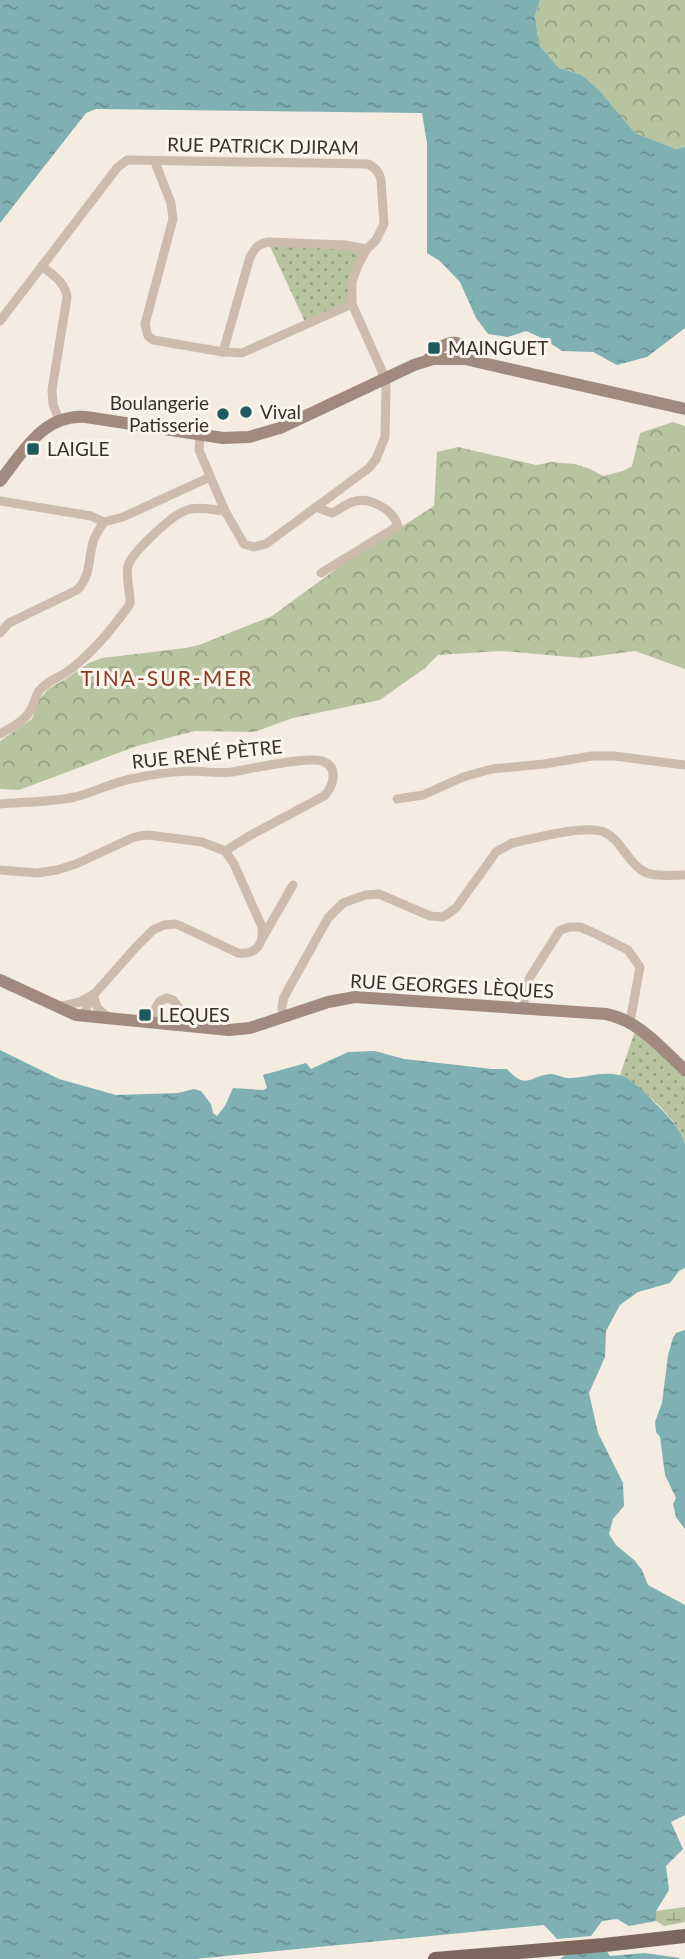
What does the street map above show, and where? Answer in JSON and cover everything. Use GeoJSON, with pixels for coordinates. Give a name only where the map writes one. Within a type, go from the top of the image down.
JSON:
{"type":"FeatureCollection","features":[{"type":"Feature","properties":{"kind":"main road"},"geometry":{"type":"LineString","coordinates":[[0,481],[40,433],[59,420],[74,416],[86,417],[234,438],[268,433],[429,360],[460,359],[685,409]]}},
{"type":"Feature","properties":{"kind":"main road","name":"RUE GEORGES LÈQUES"},"geometry":{"type":"LineString","coordinates":[[0,980],[76,1015],[229,1030],[355,997],[606,1014],[630,1022],[652,1038],[685,1070]]}},
{"type":"Feature","properties":{"kind":"main road"},"geometry":{"type":"LineString","coordinates":[[435,1959],[685,1936]]}},
{"type":"Feature","properties":{"kind":"street","name":"RUE PATRICK DJIRAM"},"geometry":{"type":"LineString","coordinates":[[0,321],[121,163],[135,159],[155,162],[368,164],[379,173],[384,213],[381,233],[368,249],[352,282],[352,304]]}},
{"type":"Feature","properties":{"kind":"street"},"geometry":{"type":"LineString","coordinates":[[155,162],[171,203],[173,219],[145,324],[148,336],[159,342],[242,353],[352,304],[384,379],[385,437],[376,459],[369,468],[266,544],[254,547],[244,544],[209,477],[198,448],[200,435]]}},
{"type":"Feature","properties":{"kind":"street"},"geometry":{"type":"LineString","coordinates":[[223,352],[250,257],[260,244],[345,245],[368,249]]}},
{"type":"Feature","properties":{"kind":"street"},"geometry":{"type":"LineString","coordinates":[[42,266],[62,282],[67,297],[52,390],[52,400],[59,420]]}},
{"type":"Feature","properties":{"kind":"street"},"geometry":{"type":"LineString","coordinates":[[0,501],[92,516],[104,522],[123,517],[209,477]]}},
{"type":"Feature","properties":{"kind":"street"},"geometry":{"type":"LineString","coordinates":[[316,507],[332,513],[354,501],[371,501],[386,509],[398,522],[398,526],[321,573]]}},
{"type":"Feature","properties":{"kind":"street"},"geometry":{"type":"LineString","coordinates":[[0,734],[24,718],[30,712],[39,691],[93,651],[116,624],[130,604],[127,569],[136,553],[176,515],[188,509],[225,511]]}},
{"type":"Feature","properties":{"kind":"street"},"geometry":{"type":"LineString","coordinates":[[0,633],[9,623],[77,590],[83,584],[89,571],[94,539],[104,522]]}},
{"type":"Feature","properties":{"kind":"street"},"geometry":{"type":"LineString","coordinates":[[397,799],[423,795],[463,777],[492,769],[592,756],[614,756],[685,765]]}},
{"type":"Feature","properties":{"kind":"street","name":"RUE RENÉ PÈTRE"},"geometry":{"type":"LineString","coordinates":[[0,804],[77,796],[134,778],[190,771],[229,772],[278,764],[323,761],[333,772],[330,790],[324,796],[225,851]]}},
{"type":"Feature","properties":{"kind":"street"},"geometry":{"type":"LineString","coordinates":[[283,1017],[284,997],[319,933],[335,910],[353,898],[379,894],[430,916],[443,917],[456,908],[496,852],[503,847],[585,829],[603,831],[612,836],[646,873],[685,875]]}},
{"type":"Feature","properties":{"kind":"street"},"geometry":{"type":"LineString","coordinates":[[0,870],[37,873],[57,870],[140,836],[202,842],[225,851],[234,864],[262,927],[263,937]]}},
{"type":"Feature","properties":{"kind":"street"},"geometry":{"type":"LineString","coordinates":[[83,1016],[94,993],[153,930],[176,924],[238,953],[247,954],[261,944],[293,885]]}},
{"type":"Feature","properties":{"kind":"street"},"geometry":{"type":"LineString","coordinates":[[523,1008],[530,977],[552,939],[560,930],[580,927],[628,950],[640,967],[630,1022]]}},
{"type":"Feature","properties":{"kind":"street"},"geometry":{"type":"LineString","coordinates":[[58,1007],[80,1002],[94,993]]}},
{"type":"Feature","properties":{"kind":"street"},"geometry":{"type":"LineString","coordinates":[[94,993],[97,1008],[110,1018]]}},
{"type":"Feature","properties":{"kind":"street"},"geometry":{"type":"LineString","coordinates":[[153,1022],[160,1000],[167,998],[177,1003],[178,1025]]}},
{"type":"Feature","properties":{"kind":"green space"},"geometry":{"type":"Polygon","coordinates":[[[540,0],[685,0],[685,147],[676,149],[635,133],[600,91],[582,75],[559,68],[539,45],[535,16],[540,0]]]}},
{"type":"Feature","properties":{"kind":"green space"},"geometry":{"type":"Polygon","coordinates":[[[268,242],[367,249],[358,265],[352,304],[306,324],[268,242]]]}},
{"type":"Feature","properties":{"kind":"green space"},"geometry":{"type":"Polygon","coordinates":[[[673,422],[685,426],[685,669],[635,651],[582,658],[501,651],[438,655],[425,668],[380,700],[293,718],[254,732],[195,731],[137,746],[19,790],[0,789],[0,741],[32,719],[39,700],[48,689],[89,663],[102,658],[199,645],[272,616],[343,564],[434,506],[437,452],[458,447],[536,465],[552,462],[575,464],[603,476],[632,466],[640,433],[673,422]]]}},
{"type":"Feature","properties":{"kind":"green space"},"geometry":{"type":"Polygon","coordinates":[[[638,1028],[685,1064],[685,1144],[667,1114],[649,1096],[620,1075],[638,1028]]]}},
{"type":"Feature","properties":{"kind":"green space"},"geometry":{"type":"Polygon","coordinates":[[[685,1907],[685,1922],[664,1926],[656,1921],[656,1911],[685,1907]]]}},
{"type":"Feature","properties":{"kind":"water"},"geometry":{"type":"Polygon","coordinates":[[[0,0],[540,0],[535,16],[539,45],[559,68],[582,75],[600,91],[635,133],[676,149],[685,147],[685,328],[647,357],[617,365],[593,352],[562,351],[526,331],[508,337],[488,334],[476,318],[460,282],[440,261],[427,253],[427,143],[422,113],[96,109],[86,113],[0,223],[0,0]]]}},
{"type":"Feature","properties":{"kind":"water"},"geometry":{"type":"Polygon","coordinates":[[[0,1050],[59,1079],[116,1095],[178,1093],[194,1089],[201,1091],[217,1116],[233,1088],[263,1090],[267,1088],[263,1075],[306,1063],[311,1069],[348,1052],[375,1051],[404,1059],[507,1069],[524,1081],[550,1074],[568,1078],[613,1074],[628,1079],[639,1087],[673,1123],[685,1144],[685,1268],[679,1271],[670,1283],[638,1292],[620,1305],[606,1331],[605,1357],[589,1393],[598,1433],[623,1483],[624,1506],[613,1519],[609,1534],[616,1545],[642,1570],[648,1585],[685,1605],[685,1815],[671,1822],[683,1849],[666,1866],[669,1890],[656,1911],[656,1921],[629,1926],[617,1919],[602,1921],[591,1936],[557,1939],[544,1925],[195,1959],[0,1959],[0,1050]]]}},
{"type":"Feature","properties":{"kind":"water"},"geometry":{"type":"Polygon","coordinates":[[[685,1330],[685,1529],[676,1517],[673,1504],[676,1498],[665,1475],[660,1437],[656,1432],[655,1422],[662,1403],[673,1338],[676,1333],[685,1330]]]}},
{"type":"Feature","properties":{"kind":"water"},"geometry":{"type":"Polygon","coordinates":[[[606,1950],[610,1956],[645,1953],[680,1958],[560,1959],[565,1955],[606,1950]]]}},
{"type":"Feature","properties":{"kind":"place","name":"MAINGUET"},"geometry":{"type":"Point","coordinates":[434,348]}},
{"type":"Feature","properties":{"kind":"place","name":"Vival"},"geometry":{"type":"Point","coordinates":[246,412]}},
{"type":"Feature","properties":{"kind":"place","name":"Boulangerie Patisserie"},"geometry":{"type":"Point","coordinates":[223,414]}},
{"type":"Feature","properties":{"kind":"place","name":"LAIGLE"},"geometry":{"type":"Point","coordinates":[33,449]}},
{"type":"Feature","properties":{"kind":"place","name":"LEQUES"},"geometry":{"type":"Point","coordinates":[145,1015]}},
{"type":"Feature","properties":{"kind":"district","name":"TINA-SUR-MER"},"geometry":{"type":"Point","coordinates":[167,679]}}]}
